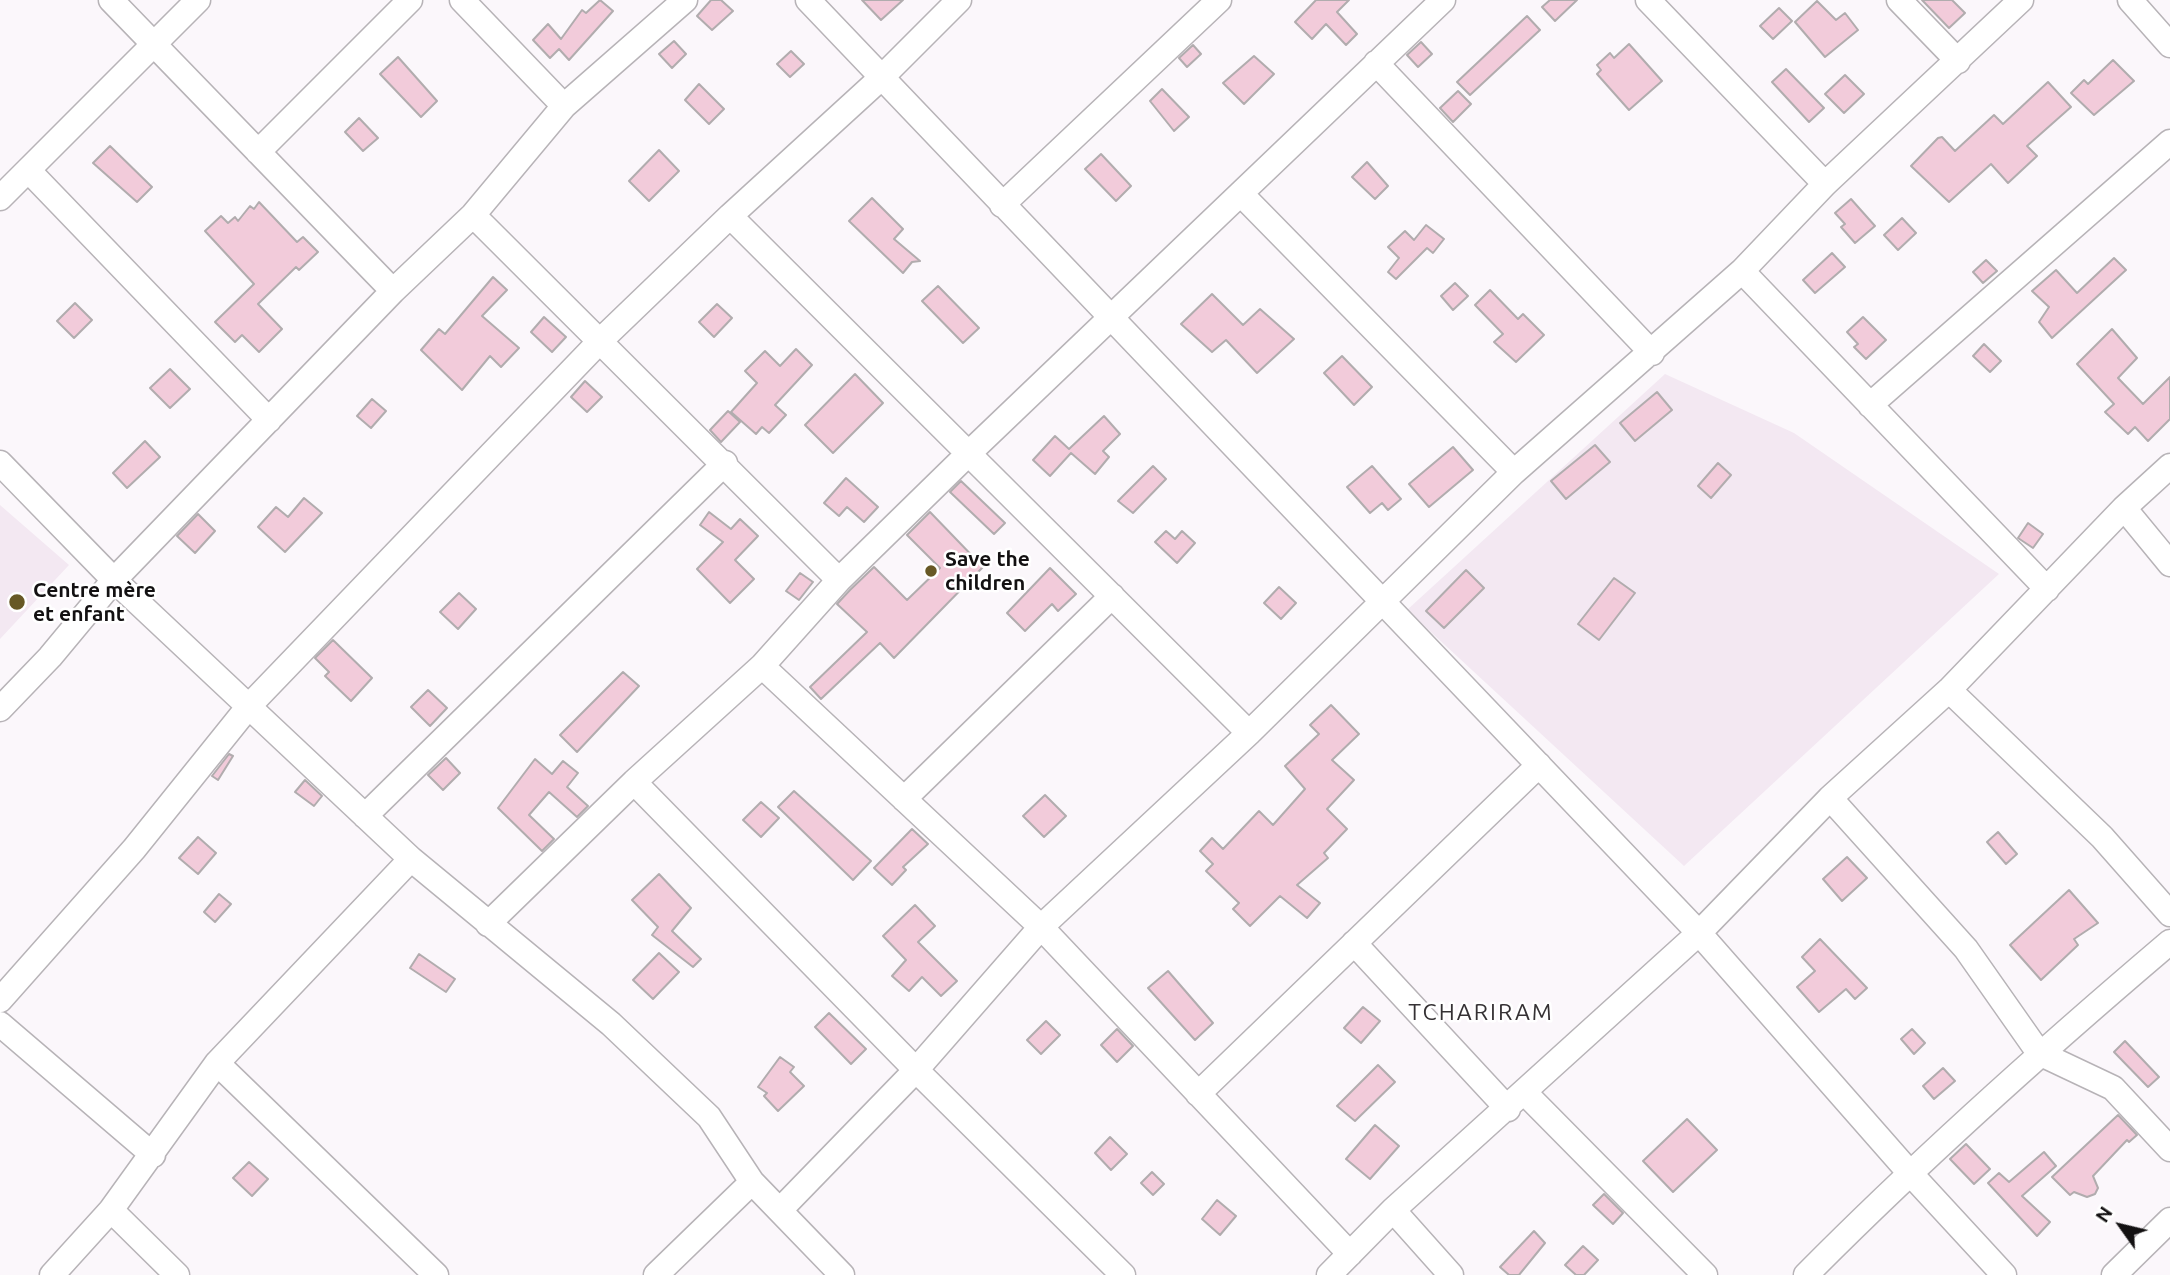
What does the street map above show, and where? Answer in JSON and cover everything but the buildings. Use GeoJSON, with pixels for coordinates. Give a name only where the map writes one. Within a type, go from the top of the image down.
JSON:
{"type":"FeatureCollection","features":[{"type":"Feature","properties":{"kind":"street"},"geometry":{"type":"LineString","coordinates":[[111,0],[393,291]]}},
{"type":"Feature","properties":{"kind":"street"},"geometry":{"type":"LineString","coordinates":[[0,198],[152,43],[198,0]]}},
{"type":"Feature","properties":{"kind":"street"},"geometry":{"type":"LineString","coordinates":[[258,152],[410,0]]}},
{"type":"Feature","properties":{"kind":"street"},"geometry":{"type":"LineString","coordinates":[[462,0],[565,106]]}},
{"type":"Feature","properties":{"kind":"street"},"geometry":{"type":"LineString","coordinates":[[0,709],[50,657],[114,580],[393,291],[473,215],[565,106],[685,0]]}},
{"type":"Feature","properties":{"kind":"street"},"geometry":{"type":"LineString","coordinates":[[808,0],[1699,933],[1909,1172],[2004,1275]]}},
{"type":"Feature","properties":{"kind":"street"},"geometry":{"type":"LineString","coordinates":[[0,1000],[134,849],[249,706],[601,340],[730,216],[881,78],[960,0]]}},
{"type":"Feature","properties":{"kind":"street"},"geometry":{"type":"LineString","coordinates":[[1002,205],[1219,0]]}},
{"type":"Feature","properties":{"kind":"street"},"geometry":{"type":"LineString","coordinates":[[488,924],[634,782],[762,666],[839,580],[1443,0]]}},
{"type":"Feature","properties":{"kind":"street"},"geometry":{"type":"LineString","coordinates":[[1648,0],[1825,184]]}},
{"type":"Feature","properties":{"kind":"street"},"geometry":{"type":"LineString","coordinates":[[1899,0],[1958,61]]}},
{"type":"Feature","properties":{"kind":"street"},"geometry":{"type":"LineString","coordinates":[[780,1210],[916,1070],[1041,927],[1249,733],[1514,472],[1742,271],[1825,184],[2021,0]]}},
{"type":"Feature","properties":{"kind":"street"},"geometry":{"type":"LineString","coordinates":[[2130,0],[2170,45]]}},
{"type":"Feature","properties":{"kind":"street"},"geometry":{"type":"LineString","coordinates":[[1376,63],[1652,353]]}},
{"type":"Feature","properties":{"kind":"street"},"geometry":{"type":"LineString","coordinates":[[1870,405],[2170,142]]}},
{"type":"Feature","properties":{"kind":"street"},"geometry":{"type":"LineString","coordinates":[[29,171],[269,420]]}},
{"type":"Feature","properties":{"kind":"street"},"geometry":{"type":"LineString","coordinates":[[1241,194],[1514,472]]}},
{"type":"Feature","properties":{"kind":"street"},"geometry":{"type":"LineString","coordinates":[[473,215],[725,463],[839,580]]}},
{"type":"Feature","properties":{"kind":"street"},"geometry":{"type":"LineString","coordinates":[[730,216],[1249,733]]}},
{"type":"Feature","properties":{"kind":"street"},"geometry":{"type":"LineString","coordinates":[[1742,271],[2047,589]]}},
{"type":"Feature","properties":{"kind":"street"},"geometry":{"type":"LineString","coordinates":[[0,463],[114,580],[411,859],[611,1024],[709,1117],[752,1182],[842,1275]]}},
{"type":"Feature","properties":{"kind":"street"},"geometry":{"type":"LineString","coordinates":[[365,816],[725,463]]}},
{"type":"Feature","properties":{"kind":"street"},"geometry":{"type":"LineString","coordinates":[[1329,1275],[1393,1210],[1517,1101],[1699,933],[1830,798],[1949,690],[2124,508],[2170,466]]}},
{"type":"Feature","properties":{"kind":"street"},"geometry":{"type":"LineString","coordinates":[[2124,508],[2170,564]]}},
{"type":"Feature","properties":{"kind":"street"},"geometry":{"type":"LineString","coordinates":[[904,799],[1112,596]]}},
{"type":"Feature","properties":{"kind":"street"},"geometry":{"type":"LineString","coordinates":[[762,666],[1041,927],[1350,1254]]}},
{"type":"Feature","properties":{"kind":"street"},"geometry":{"type":"LineString","coordinates":[[1949,690],[2102,838],[2170,914]]}},
{"type":"Feature","properties":{"kind":"street"},"geometry":{"type":"LineString","coordinates":[[1198,1094],[1539,765]]}},
{"type":"Feature","properties":{"kind":"street"},"geometry":{"type":"LineString","coordinates":[[634,782],[916,1070],[1123,1275]]}},
{"type":"Feature","properties":{"kind":"street"},"geometry":{"type":"LineString","coordinates":[[1830,798],[1966,949],[2039,1053],[2113,1088],[2170,1149]]}},
{"type":"Feature","properties":{"kind":"street"},"geometry":{"type":"LineString","coordinates":[[52,1275],[111,1210],[217,1063],[411,859]]}},
{"type":"Feature","properties":{"kind":"street"},"geometry":{"type":"LineString","coordinates":[[1806,1275],[1909,1172],[2039,1053],[2170,942]]}},
{"type":"Feature","properties":{"kind":"street"},"geometry":{"type":"LineString","coordinates":[[1354,943],[1517,1101],[1705,1275]]}},
{"type":"Feature","properties":{"kind":"street"},"geometry":{"type":"LineString","coordinates":[[0,1024],[153,1155]]}},
{"type":"Feature","properties":{"kind":"street"},"geometry":{"type":"LineString","coordinates":[[217,1063],[436,1275]]}},
{"type":"Feature","properties":{"kind":"street"},"geometry":{"type":"LineString","coordinates":[[656,1275],[752,1182]]}},
{"type":"Feature","properties":{"kind":"street"},"geometry":{"type":"LineString","coordinates":[[111,1210],[177,1275]]}},
{"type":"Feature","properties":{"kind":"street"},"geometry":{"type":"LineString","coordinates":[[1393,1210],[1451,1275]]}},
{"type":"Feature","properties":{"kind":"street"},"geometry":{"type":"LineString","coordinates":[[2113,1275],[2170,1220]]}},
{"type":"Feature","properties":{"kind":"shaded area"},"geometry":{"type":"Polygon","coordinates":[[[1665,374],[1794,433],[1999,574],[1684,866],[1407,610],[1665,374]]]}},
{"type":"Feature","properties":{"kind":"shaded area","name":"Centre mère et enfant"},"geometry":{"type":"Polygon","coordinates":[[[0,505],[69,565],[0,639],[0,505]]]}},
{"type":"Feature","properties":{"kind":"place","name":"Save the children"},"geometry":{"type":"Point","coordinates":[931,571]}},
{"type":"Feature","properties":{"kind":"place","name":"Centre mère et enfant"},"geometry":{"type":"Point","coordinates":[17,602]}},
{"type":"Feature","properties":{"kind":"district","name":"TCHARIRAM"},"geometry":{"type":"Point","coordinates":[1481,1012]}}]}
